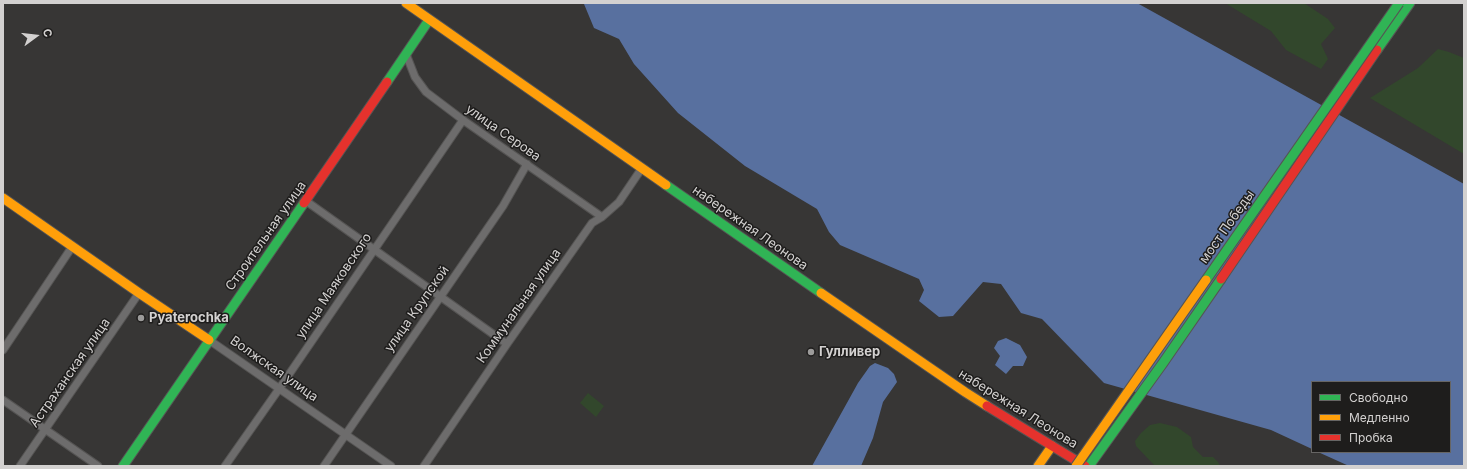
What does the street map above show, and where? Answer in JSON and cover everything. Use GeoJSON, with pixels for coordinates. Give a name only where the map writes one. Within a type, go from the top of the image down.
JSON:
{"type":"FeatureCollection","features":[{"type":"Feature","properties":{"kind":"main road","name":"набережная Леонова"},"geometry":{"type":"LineString","coordinates":[[406,3],[859,320],[965,392],[1086,466]]}},
{"type":"Feature","properties":{"kind":"main road","name":"мост Победы"},"geometry":{"type":"LineString","coordinates":[[1076,466],[1399,3]]}},
{"type":"Feature","properties":{"kind":"main road"},"geometry":{"type":"LineString","coordinates":[[1089,466],[1172,350],[1410,3]]}},
{"type":"Feature","properties":{"kind":"main road","name":"Строительная улица"},"geometry":{"type":"LineString","coordinates":[[123,466],[429,20]]}},
{"type":"Feature","properties":{"kind":"main road","name":"Волжская улица"},"geometry":{"type":"LineString","coordinates":[[4,202],[72,246],[209,340]]}},
{"type":"Feature","properties":{"kind":"main road"},"geometry":{"type":"LineString","coordinates":[[1038,466],[1052,446]]}},
{"type":"Feature","properties":{"kind":"street","name":"улица Серова"},"geometry":{"type":"LineString","coordinates":[[406,54],[415,77],[426,92],[462,120],[602,217]]}},
{"type":"Feature","properties":{"kind":"street","name":"улица Маяковского"},"geometry":{"type":"LineString","coordinates":[[225,466],[462,120]]}},
{"type":"Feature","properties":{"kind":"street","name":"улица Крупской"},"geometry":{"type":"LineString","coordinates":[[324,466],[503,206],[527,164]]}},
{"type":"Feature","properties":{"kind":"street","name":"Коммунальная улица"},"geometry":{"type":"LineString","coordinates":[[424,466],[592,223],[602,217],[619,202],[642,168]]}},
{"type":"Feature","properties":{"kind":"street"},"geometry":{"type":"LineString","coordinates":[[306,201],[507,344]]}},
{"type":"Feature","properties":{"kind":"street"},"geometry":{"type":"LineString","coordinates":[[3,350],[72,246]]}},
{"type":"Feature","properties":{"kind":"street","name":"Астраханская улица"},"geometry":{"type":"LineString","coordinates":[[20,466],[139,293]]}},
{"type":"Feature","properties":{"kind":"street","name":"Волжская улица"},"geometry":{"type":"LineString","coordinates":[[209,340],[391,466]]}},
{"type":"Feature","properties":{"kind":"street"},"geometry":{"type":"LineString","coordinates":[[3,400],[98,466]]}},
{"type":"Feature","properties":{"kind":"green space"},"geometry":{"type":"Polygon","coordinates":[[[1225,3],[1304,3],[1328,19],[1335,28],[1321,44],[1328,59],[1321,69],[1286,50],[1271,31],[1225,3]]]}},
{"type":"Feature","properties":{"kind":"green space"},"geometry":{"type":"Polygon","coordinates":[[[1438,49],[1464,58],[1464,154],[1370,98],[1418,68],[1438,49]]]}},
{"type":"Feature","properties":{"kind":"green space"},"geometry":{"type":"Polygon","coordinates":[[[588,393],[604,406],[596,417],[580,403],[588,393]]]}},
{"type":"Feature","properties":{"kind":"green space"},"geometry":{"type":"Polygon","coordinates":[[[1160,423],[1177,427],[1191,437],[1193,447],[1203,457],[1213,457],[1220,466],[1155,466],[1136,446],[1135,441],[1150,425],[1160,423]]]}},
{"type":"Feature","properties":{"kind":"water"},"geometry":{"type":"Polygon","coordinates":[[[582,3],[1137,3],[1464,184],[1464,466],[1349,466],[1320,453],[1451,453],[1451,381],[1311,381],[1311,449],[1271,430],[1104,383],[1042,319],[1021,313],[1001,284],[983,282],[953,316],[939,317],[919,301],[924,290],[919,279],[840,245],[829,232],[817,209],[745,166],[678,113],[634,64],[619,39],[594,28],[584,4],[582,3]]]}},
{"type":"Feature","properties":{"kind":"water"},"geometry":{"type":"Polygon","coordinates":[[[1006,338],[1020,345],[1027,357],[1023,366],[1013,366],[1006,374],[995,365],[1000,356],[994,348],[998,341],[1006,338]]]}},
{"type":"Feature","properties":{"kind":"water"},"geometry":{"type":"Polygon","coordinates":[[[875,363],[888,368],[894,374],[897,382],[883,402],[873,438],[861,466],[812,466],[858,383],[870,366],[875,363]]]}},
{"type":"Feature","properties":{"kind":"traffic: fast"},"geometry":{"type":"LineString","coordinates":[[1206,280],[1399,3]]}},
{"type":"Feature","properties":{"kind":"traffic: fast"},"geometry":{"type":"LineString","coordinates":[[1377,50],[1410,3]]}},
{"type":"Feature","properties":{"kind":"traffic: fast"},"geometry":{"type":"LineString","coordinates":[[387,82],[429,20]]}},
{"type":"Feature","properties":{"kind":"traffic: fast"},"geometry":{"type":"LineString","coordinates":[[666,185],[821,293]]}},
{"type":"Feature","properties":{"kind":"traffic: fast"},"geometry":{"type":"LineString","coordinates":[[123,466],[304,203]]}},
{"type":"Feature","properties":{"kind":"traffic: fast"},"geometry":{"type":"LineString","coordinates":[[1089,466],[1221,279]]}},
{"type":"Feature","properties":{"kind":"traffic: slow"},"geometry":{"type":"LineString","coordinates":[[406,3],[666,185]]}},
{"type":"Feature","properties":{"kind":"traffic: slow"},"geometry":{"type":"LineString","coordinates":[[3,198],[209,340]]}},
{"type":"Feature","properties":{"kind":"traffic: slow"},"geometry":{"type":"LineString","coordinates":[[1076,466],[1206,280]]}},
{"type":"Feature","properties":{"kind":"traffic: slow"},"geometry":{"type":"LineString","coordinates":[[821,293],[987,406]]}},
{"type":"Feature","properties":{"kind":"traffic: slow"},"geometry":{"type":"LineString","coordinates":[[1038,466],[1052,446]]}},
{"type":"Feature","properties":{"kind":"traffic: jam"},"geometry":{"type":"LineString","coordinates":[[1221,279],[1377,50]]}},
{"type":"Feature","properties":{"kind":"traffic: jam"},"geometry":{"type":"LineString","coordinates":[[304,203],[387,82]]}},
{"type":"Feature","properties":{"kind":"traffic: jam"},"geometry":{"type":"LineString","coordinates":[[987,406],[1085,466]]}},
{"type":"Feature","properties":{"kind":"place","name":"Pyaterochka"},"geometry":{"type":"Point","coordinates":[141,318]}},
{"type":"Feature","properties":{"kind":"place","name":"Гулливер"},"geometry":{"type":"Point","coordinates":[811,352]}}]}
